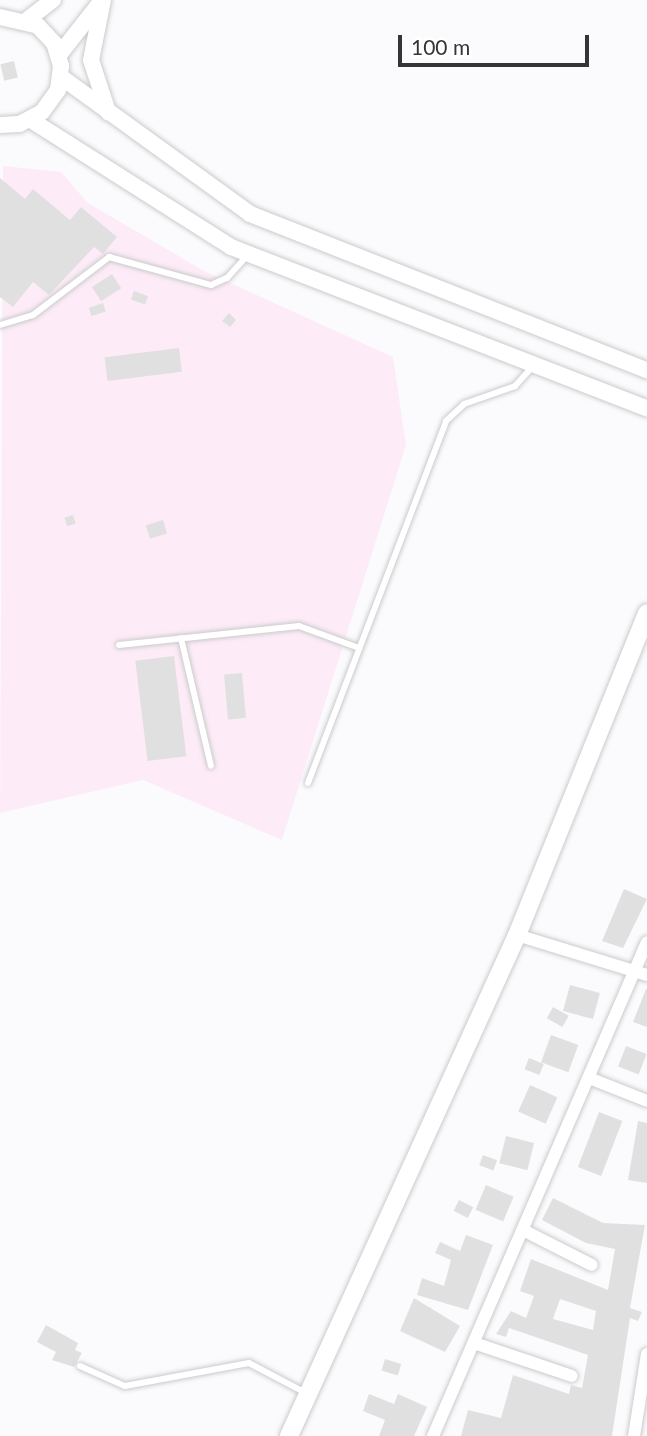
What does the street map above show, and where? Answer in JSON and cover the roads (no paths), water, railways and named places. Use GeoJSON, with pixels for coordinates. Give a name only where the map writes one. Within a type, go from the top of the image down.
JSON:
{"type":"FeatureCollection","features":[{"type":"Feature","properties":{"kind":"main road"},"geometry":{"type":"LineString","coordinates":[[289,1436],[517,935],[647,613]]}},
{"type":"Feature","properties":{"kind":"street"},"geometry":{"type":"LineString","coordinates":[[27,20],[53,0]]}},
{"type":"Feature","properties":{"kind":"street"},"geometry":{"type":"LineString","coordinates":[[59,54],[102,0]]}},
{"type":"Feature","properties":{"kind":"street"},"geometry":{"type":"LineString","coordinates":[[102,0],[91,60],[111,117]]}},
{"type":"Feature","properties":{"kind":"street"},"geometry":{"type":"LineString","coordinates":[[0,17],[27,20],[47,34],[59,54],[61,77],[52,103],[31,120],[0,125]]}},
{"type":"Feature","properties":{"kind":"street"},"geometry":{"type":"LineString","coordinates":[[61,77],[111,117],[250,214],[647,370]]}},
{"type":"Feature","properties":{"kind":"street"},"geometry":{"type":"LineString","coordinates":[[31,120],[248,254],[647,408]]}},
{"type":"Feature","properties":{"kind":"street"},"geometry":{"type":"LineString","coordinates":[[517,935],[647,975]]}},
{"type":"Feature","properties":{"kind":"street"},"geometry":{"type":"LineString","coordinates":[[433,1436],[647,942]]}},
{"type":"Feature","properties":{"kind":"street"},"geometry":{"type":"LineString","coordinates":[[589,1078],[647,1101]]}},
{"type":"Feature","properties":{"kind":"street"},"geometry":{"type":"LineString","coordinates":[[523,1230],[592,1265]]}},
{"type":"Feature","properties":{"kind":"street"},"geometry":{"type":"LineString","coordinates":[[474,1343],[572,1376]]}},
{"type":"Feature","properties":{"kind":"street"},"geometry":{"type":"LineString","coordinates":[[635,1436],[647,1354]]}},
{"type":"Feature","properties":{"kind":"lane"},"geometry":{"type":"LineString","coordinates":[[0,325],[33,316],[109,257],[211,285],[227,278],[248,254]]}},
{"type":"Feature","properties":{"kind":"lane"},"geometry":{"type":"LineString","coordinates":[[308,783],[446,421],[464,404],[515,386],[533,365]]}},
{"type":"Feature","properties":{"kind":"lane"},"geometry":{"type":"LineString","coordinates":[[119,645],[299,625],[359,648]]}},
{"type":"Feature","properties":{"kind":"lane"},"geometry":{"type":"LineString","coordinates":[[181,638],[211,766]]}},
{"type":"Feature","properties":{"kind":"lane"},"geometry":{"type":"LineString","coordinates":[[80,1366],[125,1386],[249,1363],[308,1394]]}}]}
